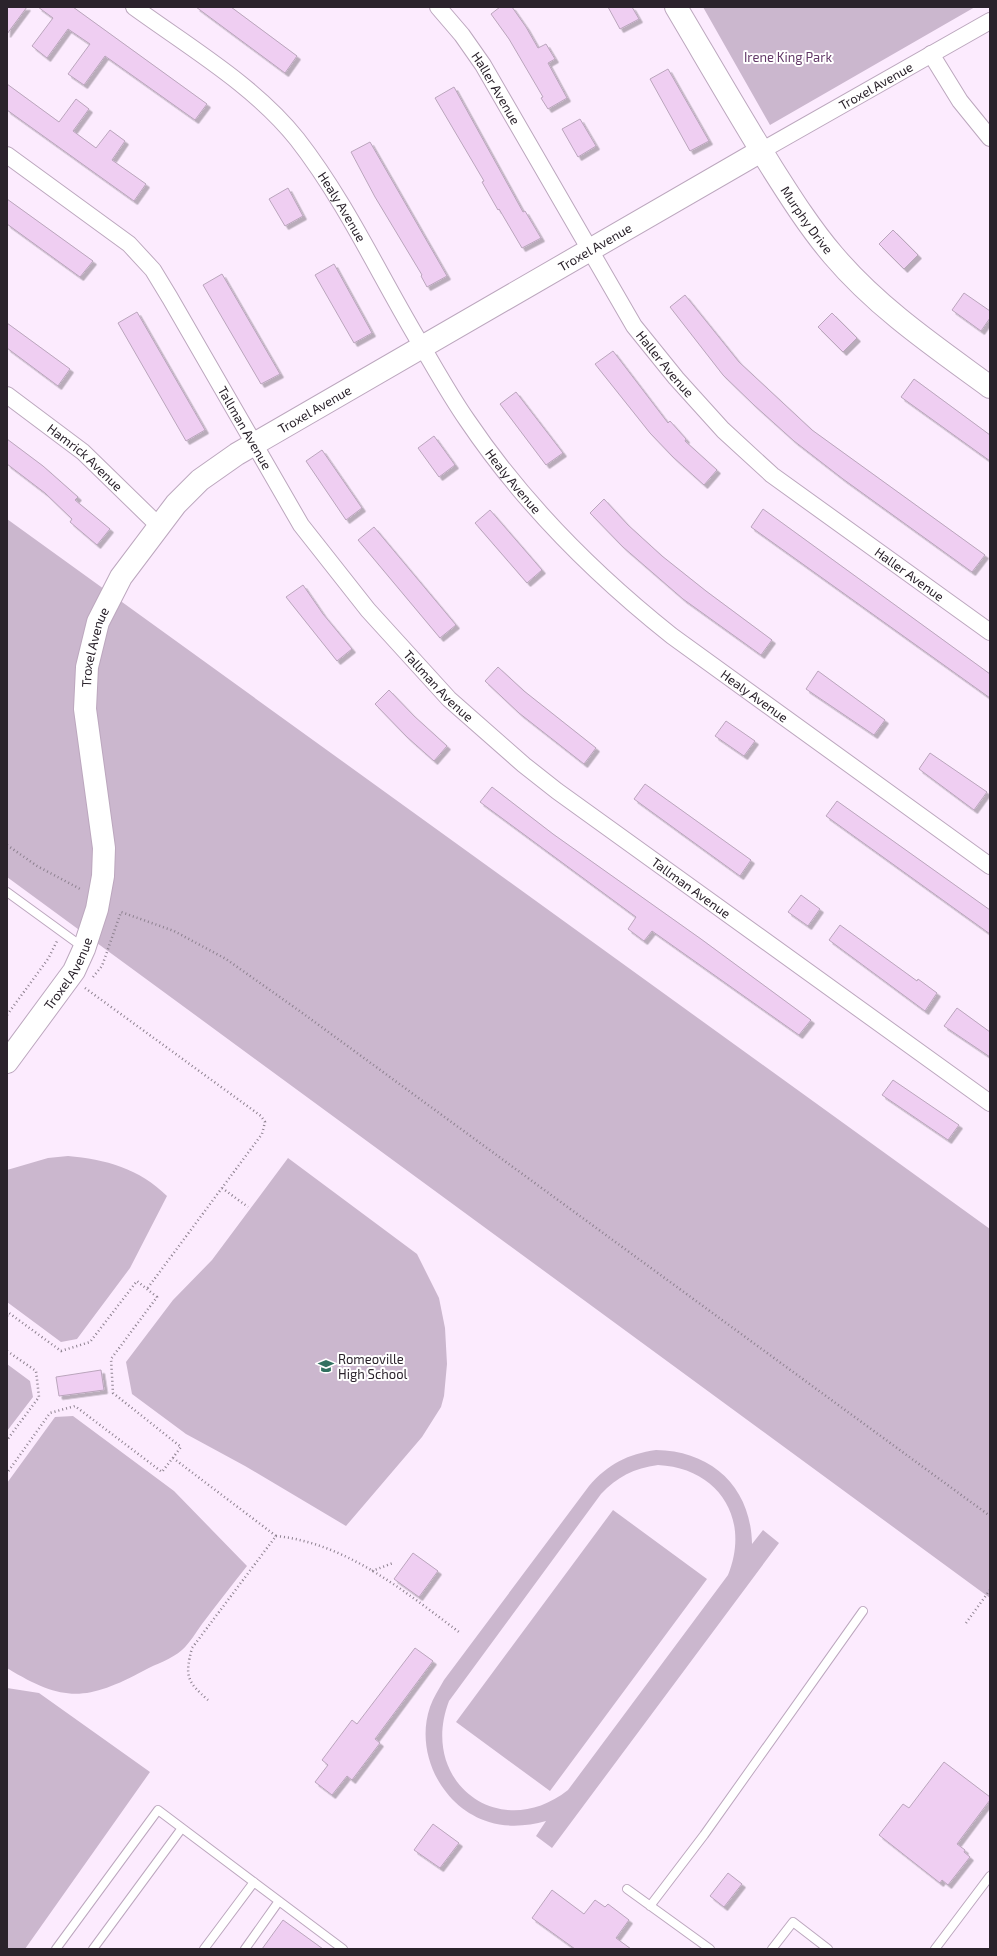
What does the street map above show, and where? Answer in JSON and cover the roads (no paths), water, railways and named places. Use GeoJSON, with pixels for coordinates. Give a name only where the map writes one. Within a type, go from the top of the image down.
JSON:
{"type":"FeatureCollection","features":[{"type":"Feature","properties":{"kind":"street","name":"Healy Avenue"},"geometry":{"type":"LineString","coordinates":[[134,7],[252,93],[297,138],[347,216],[422,347],[467,420],[518,487],[556,531],[624,596],[698,656],[990,866]]}},
{"type":"Feature","properties":{"kind":"street","name":"Haller Avenue"},"geometry":{"type":"LineString","coordinates":[[438,7],[462,35],[483,65],[634,326],[676,378],[723,430],[772,474],[990,632]]}},
{"type":"Feature","properties":{"kind":"street","name":"Murphy Drive"},"geometry":{"type":"LineString","coordinates":[[676,7],[804,218],[833,255],[854,278],[903,323],[990,387]]}},
{"type":"Feature","properties":{"kind":"street","name":"Troxel Avenue"},"geometry":{"type":"LineString","coordinates":[[7,1062],[74,971],[84,949],[100,896],[103,876],[104,848],[85,709],[87,667],[98,622],[110,598],[122,577],[176,504],[200,480],[255,445],[422,347],[990,21]]}},
{"type":"Feature","properties":{"kind":"street"},"geometry":{"type":"LineString","coordinates":[[931,54],[960,101],[990,138]]}},
{"type":"Feature","properties":{"kind":"street","name":"Tallman Avenue"},"geometry":{"type":"LineString","coordinates":[[7,155],[116,233],[141,254],[153,270],[170,298],[301,525],[368,610],[429,679],[486,732],[557,791],[990,1103]]}},
{"type":"Feature","properties":{"kind":"street","name":"Hamrick Avenue"},"geometry":{"type":"LineString","coordinates":[[7,395],[83,452],[159,526]]}},
{"type":"Feature","properties":{"kind":"lane"},"geometry":{"type":"LineString","coordinates":[[7,892],[84,949]]}},
{"type":"Feature","properties":{"kind":"lane"},"geometry":{"type":"LineString","coordinates":[[650,1906],[704,1835],[863,1611]]}},
{"type":"Feature","properties":{"kind":"lane"},"geometry":{"type":"LineString","coordinates":[[56,1949],[158,1810],[343,1949]]}},
{"type":"Feature","properties":{"kind":"lane"},"geometry":{"type":"LineString","coordinates":[[93,1949],[182,1828]]}},
{"type":"Feature","properties":{"kind":"lane"},"geometry":{"type":"LineString","coordinates":[[935,1949],[990,1876]]}},
{"type":"Feature","properties":{"kind":"lane"},"geometry":{"type":"LineString","coordinates":[[204,1949],[254,1882]]}},
{"type":"Feature","properties":{"kind":"lane"},"geometry":{"type":"LineString","coordinates":[[627,1889],[710,1949]]}},
{"type":"Feature","properties":{"kind":"lane"},"geometry":{"type":"LineString","coordinates":[[245,1949],[279,1901]]}},
{"type":"Feature","properties":{"kind":"lane"},"geometry":{"type":"LineString","coordinates":[[772,1949],[793,1922],[828,1949]]}},
{"type":"Feature","properties":{"kind":"place","name":"Romeoville High School"},"geometry":{"type":"Point","coordinates":[326,1366]}},
{"type":"Feature","properties":{"kind":"park label","name":"Irene King Park"},"geometry":{"type":"Point","coordinates":[788,57]}}]}
